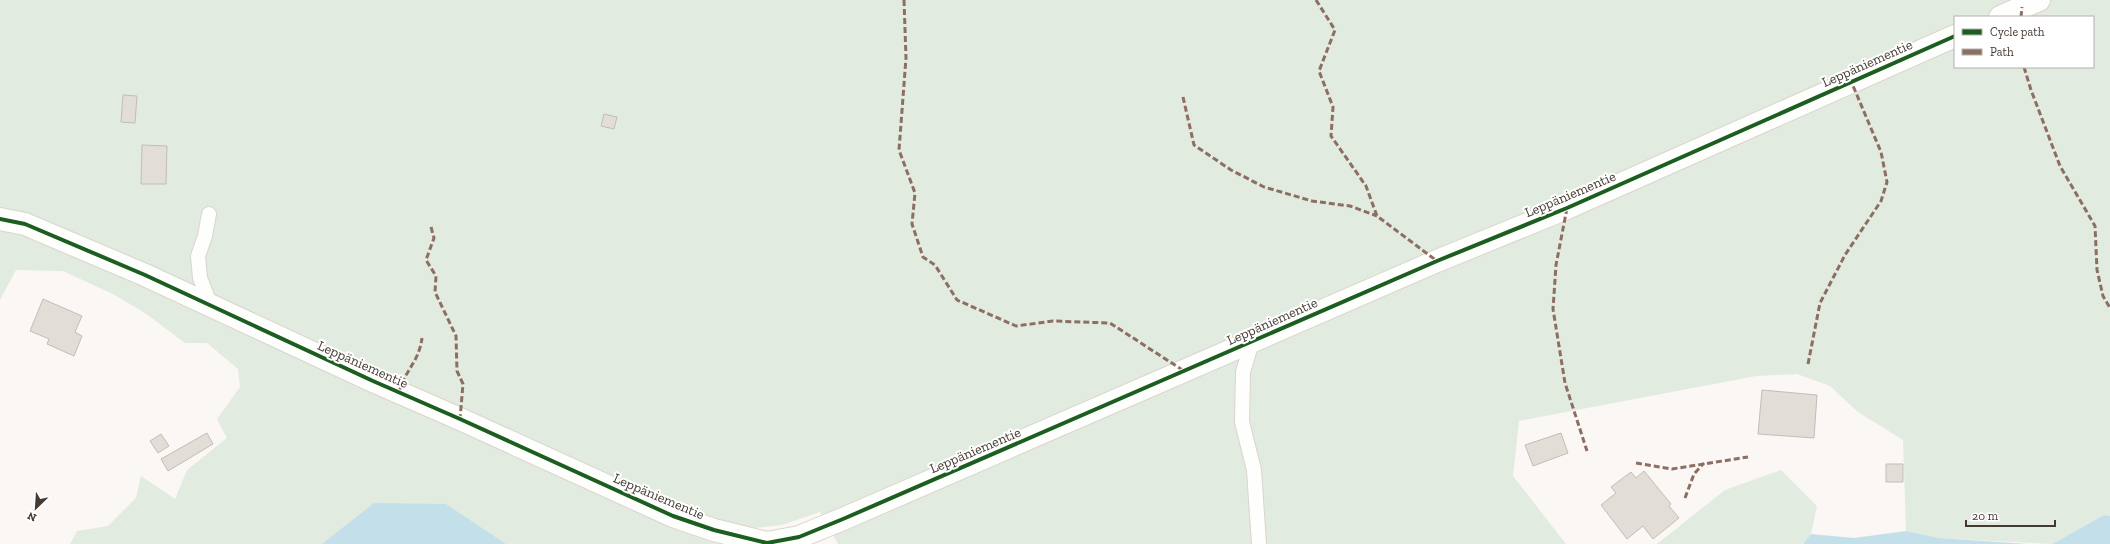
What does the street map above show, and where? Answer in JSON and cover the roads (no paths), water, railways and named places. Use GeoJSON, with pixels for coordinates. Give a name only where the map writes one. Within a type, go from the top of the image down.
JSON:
{"type":"FeatureCollection","features":[{"type":"Feature","properties":{"kind":"street"},"geometry":{"type":"LineString","coordinates":[[2002,16],[2039,0]]}},
{"type":"Feature","properties":{"kind":"street","name":"Leppäniementie"},"geometry":{"type":"LineString","coordinates":[[0,218],[25,224],[146,275],[373,382],[460,419],[673,516],[714,530],[767,543],[799,537],[842,520],[1437,261],[1567,208],[1954,36]]}},
{"type":"Feature","properties":{"kind":"lane"},"geometry":{"type":"LineString","coordinates":[[209,214],[205,236],[198,256],[200,278],[211,306]]}},
{"type":"Feature","properties":{"kind":"lane"},"geometry":{"type":"LineString","coordinates":[[1252,342],[1243,372],[1242,422],[1254,470],[1259,544]]}},
{"type":"Feature","properties":{"kind":"water"},"geometry":{"type":"Polygon","coordinates":[[[374,503],[446,504],[506,544],[322,544],[374,503]]]}},
{"type":"Feature","properties":{"kind":"water"},"geometry":{"type":"Polygon","coordinates":[[[2104,515],[2110,516],[2110,544],[2052,544],[2104,515]]]}},
{"type":"Feature","properties":{"kind":"water"},"geometry":{"type":"Polygon","coordinates":[[[1906,531],[1939,538],[2029,544],[1803,544],[1811,534],[1854,538],[1906,531]]]}}]}
